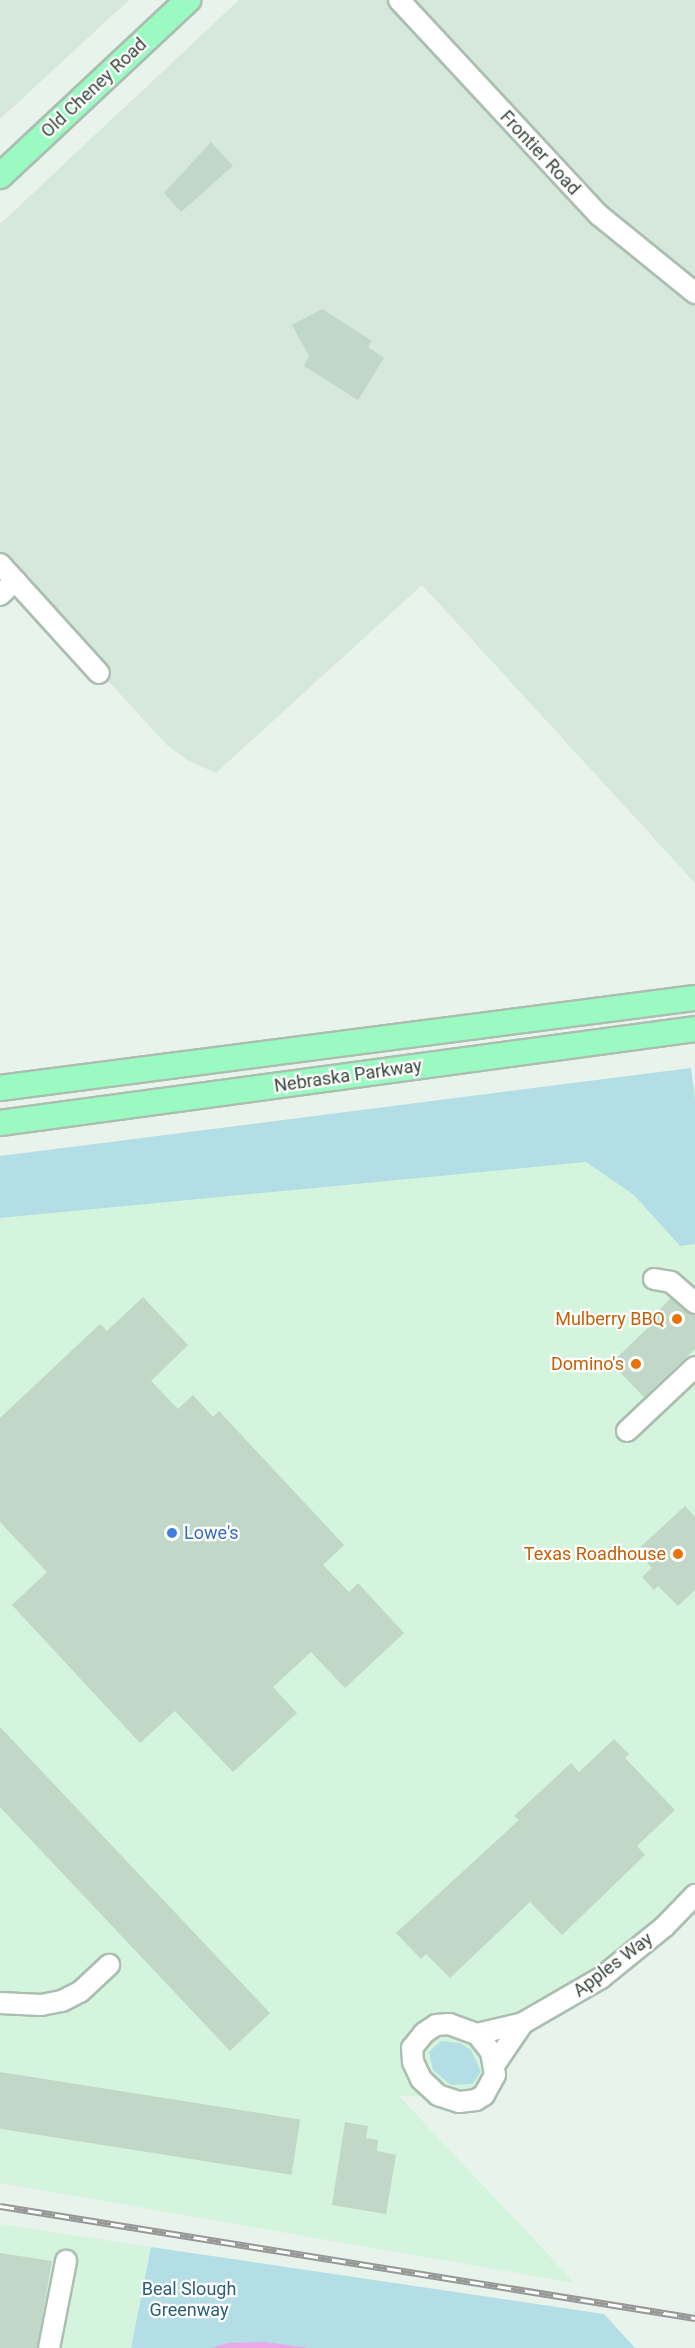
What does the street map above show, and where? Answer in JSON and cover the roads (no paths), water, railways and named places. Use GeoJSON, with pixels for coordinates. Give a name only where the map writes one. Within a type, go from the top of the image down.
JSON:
{"type":"FeatureCollection","features":[{"type":"Feature","properties":{"kind":"main road","name":"Old Cheney Road"},"geometry":{"type":"LineString","coordinates":[[0,176],[188,0]]}},
{"type":"Feature","properties":{"kind":"main road","name":"Nebraska Parkway"},"geometry":{"type":"LineString","coordinates":[[0,1088],[695,998]]}},
{"type":"Feature","properties":{"kind":"main road","name":"Nebraska Parkway"},"geometry":{"type":"LineString","coordinates":[[0,1124],[695,1029]]}},
{"type":"Feature","properties":{"kind":"street","name":"Frontier Road"},"geometry":{"type":"LineString","coordinates":[[399,0],[599,215],[695,293]]}},
{"type":"Feature","properties":{"kind":"street"},"geometry":{"type":"LineString","coordinates":[[0,564],[99,673]]}},
{"type":"Feature","properties":{"kind":"street"},"geometry":{"type":"LineString","coordinates":[[0,595],[15,581]]}},
{"type":"Feature","properties":{"kind":"street"},"geometry":{"type":"LineString","coordinates":[[654,1279],[671,1282],[695,1303]]}},
{"type":"Feature","properties":{"kind":"street"},"geometry":{"type":"LineString","coordinates":[[627,1431],[695,1367]]}},
{"type":"Feature","properties":{"kind":"street","name":"Apples Way"},"geometry":{"type":"LineString","coordinates":[[477,2034],[523,2023],[601,1978],[663,1927],[695,1895]]}},
{"type":"Feature","properties":{"kind":"street"},"geometry":{"type":"LineString","coordinates":[[0,2003],[41,2005],[62,2001],[80,1992],[109,1965]]}},
{"type":"Feature","properties":{"kind":"street","name":"Apples Way"},"geometry":{"type":"LineString","coordinates":[[495,2064],[523,2023]]}},
{"type":"Feature","properties":{"kind":"street"},"geometry":{"type":"LineString","coordinates":[[449,2024],[477,2034],[491,2052],[495,2064],[490,2086],[484,2095],[467,2102],[446,2099],[421,2079],[412,2048],[424,2033],[436,2025],[449,2024]]}},
{"type":"Feature","properties":{"kind":"street"},"geometry":{"type":"LineString","coordinates":[[49,2348],[66,2261]]}},
{"type":"Feature","properties":{"kind":"railway"},"geometry":{"type":"LineString","coordinates":[[0,2206],[695,2318]]}},
{"type":"Feature","properties":{"kind":"place","name":"Mulberry BBQ"},"geometry":{"type":"Point","coordinates":[677,1319]}},
{"type":"Feature","properties":{"kind":"place","name":"Domino's"},"geometry":{"type":"Point","coordinates":[636,1364]}},
{"type":"Feature","properties":{"kind":"place","name":"Lowe's"},"geometry":{"type":"Point","coordinates":[172,1533]}},
{"type":"Feature","properties":{"kind":"place","name":"Texas Roadhouse"},"geometry":{"type":"Point","coordinates":[678,1554]}},
{"type":"Feature","properties":{"kind":"park label","name":"Beal Slough Greenway"},"geometry":{"type":"Point","coordinates":[189,2300]}}]}
